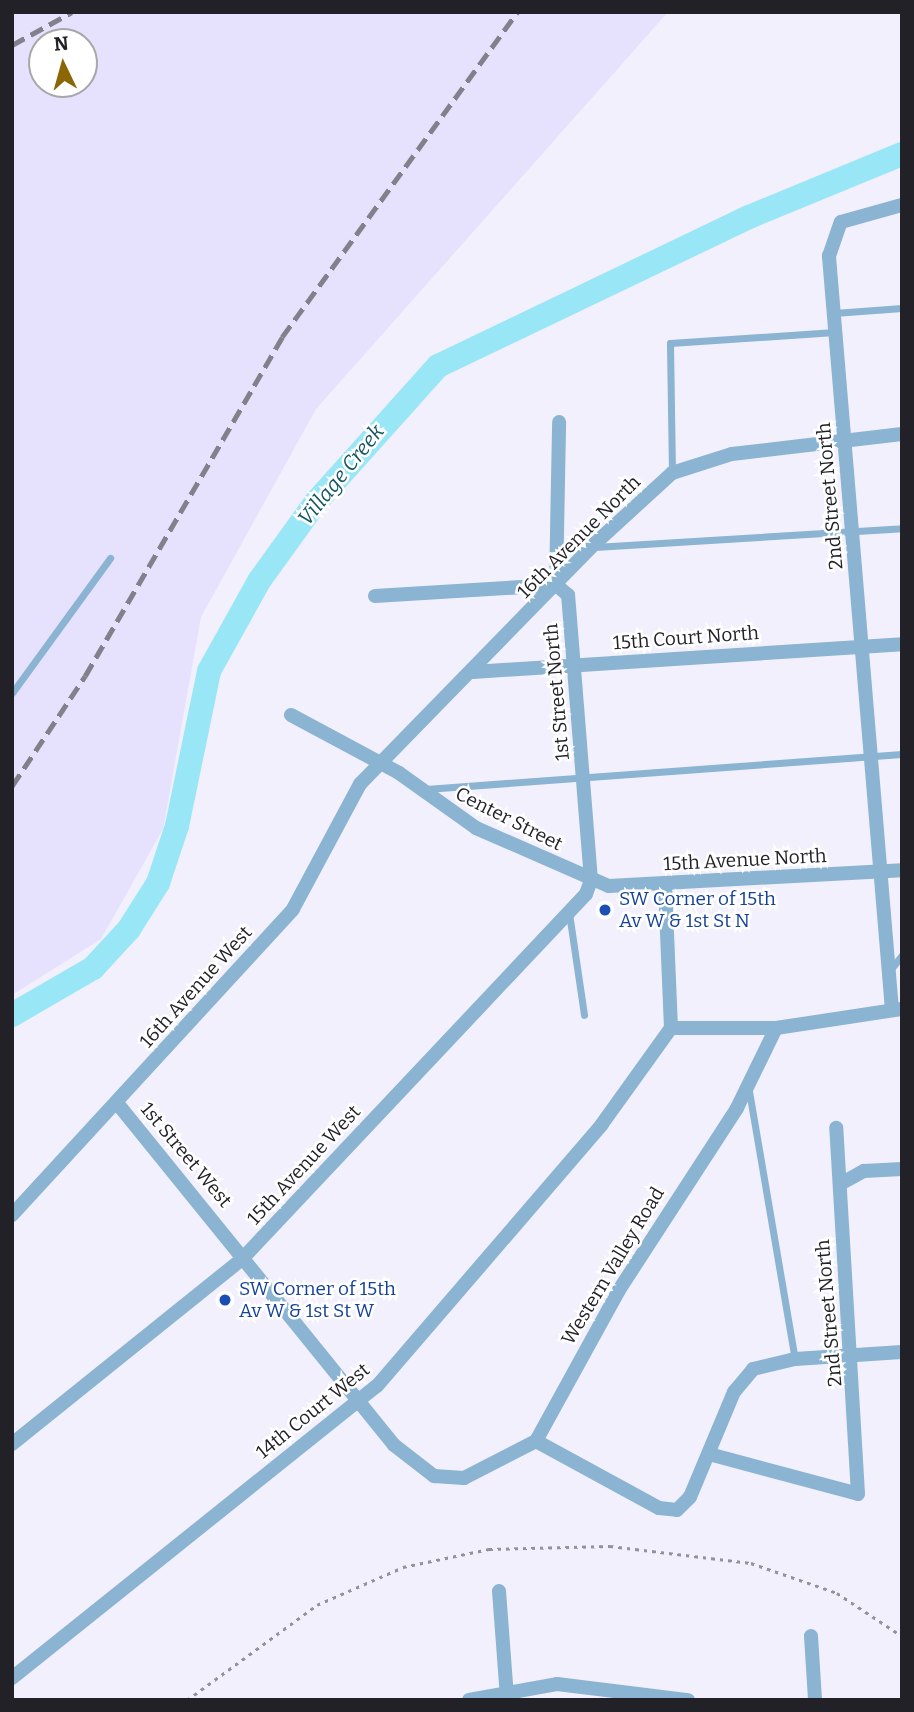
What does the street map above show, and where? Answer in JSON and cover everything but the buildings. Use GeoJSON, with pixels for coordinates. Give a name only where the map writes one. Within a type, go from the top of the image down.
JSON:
{"type":"FeatureCollection","features":[{"type":"Feature","properties":{"kind":"street","name":"2nd Street North"},"geometry":{"type":"LineString","coordinates":[[897,1009],[888,972],[853,531],[843,441],[835,332],[832,233],[854,217],[902,205]]}},
{"type":"Feature","properties":{"kind":"street","name":"1st Street North"},"geometry":{"type":"LineString","coordinates":[[559,422],[556,586],[568,595],[591,880]]}},
{"type":"Feature","properties":{"kind":"street","name":"16th Avenue North"},"geometry":{"type":"LineString","coordinates":[[379,764],[473,672],[590,548],[672,473],[732,454],[902,434]]}},
{"type":"Feature","properties":{"kind":"street"},"geometry":{"type":"LineString","coordinates":[[375,596],[556,586]]}},
{"type":"Feature","properties":{"kind":"street","name":"15th Court North"},"geometry":{"type":"LineString","coordinates":[[473,672],[902,644]]}},
{"type":"Feature","properties":{"kind":"street","name":"Center Street"},"geometry":{"type":"LineString","coordinates":[[291,715],[379,764],[476,828],[591,880]]}},
{"type":"Feature","properties":{"kind":"street","name":"16th Avenue West"},"geometry":{"type":"LineString","coordinates":[[12,1215],[293,909],[360,784],[379,764]]}},
{"type":"Feature","properties":{"kind":"street","name":"15th Avenue North"},"geometry":{"type":"LineString","coordinates":[[591,880],[609,886],[665,885],[902,870]]}},
{"type":"Feature","properties":{"kind":"street","name":"15th Avenue West"},"geometry":{"type":"LineString","coordinates":[[12,1444],[243,1258],[569,913],[591,880]]}},
{"type":"Feature","properties":{"kind":"street"},"geometry":{"type":"LineString","coordinates":[[665,885],[671,1028],[776,1028],[897,1009]]}},
{"type":"Feature","properties":{"kind":"street","name":"14th Court West"},"geometry":{"type":"LineString","coordinates":[[12,1678],[358,1401],[602,1124],[671,1028]]}},
{"type":"Feature","properties":{"kind":"street","name":"Western Valley Road"},"geometry":{"type":"LineString","coordinates":[[446,1479],[492,1469],[536,1441],[619,1290],[748,1087],[776,1028]]}},
{"type":"Feature","properties":{"kind":"street","name":"1st Street West"},"geometry":{"type":"LineString","coordinates":[[117,1103],[358,1401],[417,1467],[446,1479]]}},
{"type":"Feature","properties":{"kind":"street","name":"2nd Street North"},"geometry":{"type":"LineString","coordinates":[[709,1454],[858,1494],[854,1354],[836,1128]]}},
{"type":"Feature","properties":{"kind":"street"},"geometry":{"type":"LineString","coordinates":[[842,1183],[864,1171],[902,1169]]}},
{"type":"Feature","properties":{"kind":"street"},"geometry":{"type":"LineString","coordinates":[[536,1441],[659,1508],[677,1510],[690,1497],[734,1392],[752,1369],[795,1359],[902,1352]]}},
{"type":"Feature","properties":{"kind":"street"},"geometry":{"type":"LineString","coordinates":[[499,1591],[506,1695]]}},
{"type":"Feature","properties":{"kind":"street"},"geometry":{"type":"LineString","coordinates":[[811,1636],[815,1700]]}},
{"type":"Feature","properties":{"kind":"street"},"geometry":{"type":"LineString","coordinates":[[469,1700],[599,1686],[688,1700]]}},
{"type":"Feature","properties":{"kind":"lane"},"geometry":{"type":"LineString","coordinates":[[834,313],[902,308]]}},
{"type":"Feature","properties":{"kind":"lane"},"geometry":{"type":"LineString","coordinates":[[672,473],[670,343],[835,332]]}},
{"type":"Feature","properties":{"kind":"lane"},"geometry":{"type":"LineString","coordinates":[[590,548],[902,528]]}},
{"type":"Feature","properties":{"kind":"lane"},"geometry":{"type":"LineString","coordinates":[[12,693],[110,558]]}},
{"type":"Feature","properties":{"kind":"lane"},"geometry":{"type":"LineString","coordinates":[[415,790],[902,754]]}},
{"type":"Feature","properties":{"kind":"lane"},"geometry":{"type":"LineString","coordinates":[[569,913],[584,1014]]}},
{"type":"Feature","properties":{"kind":"lane"},"geometry":{"type":"LineString","coordinates":[[888,972],[902,956]]}},
{"type":"Feature","properties":{"kind":"lane"},"geometry":{"type":"LineString","coordinates":[[748,1087],[795,1359]]}},
{"type":"Feature","properties":{"kind":"path"},"geometry":{"type":"LineString","coordinates":[[187,1700],[317,1605],[403,1567],[489,1549],[610,1546],[751,1563],[837,1592],[902,1636]]}},
{"type":"Feature","properties":{"kind":"shaded area"},"geometry":{"type":"Polygon","coordinates":[[[12,12],[668,12],[316,409],[201,617],[163,829],[101,939],[12,995],[12,12]]]}},
{"type":"Feature","properties":{"kind":"waterway","name":"Village Creek"},"geometry":{"type":"LineString","coordinates":[[12,1015],[93,968],[129,929],[158,883],[177,826],[209,671],[259,581],[316,502],[438,366],[749,217],[902,154]]}},
{"type":"Feature","properties":{"kind":"railway"},"geometry":{"type":"LineString","coordinates":[[12,45],[72,12]]}},
{"type":"Feature","properties":{"kind":"railway"},"geometry":{"type":"LineString","coordinates":[[12,786],[85,676],[282,337],[517,12]]}},
{"type":"Feature","properties":{"kind":"place","name":"SW Corner of 15th Av W & 1st St N"},"geometry":{"type":"Point","coordinates":[605,910]}},
{"type":"Feature","properties":{"kind":"place","name":"SW Corner of 15th Av W & 1st St W"},"geometry":{"type":"Point","coordinates":[225,1300]}}]}
